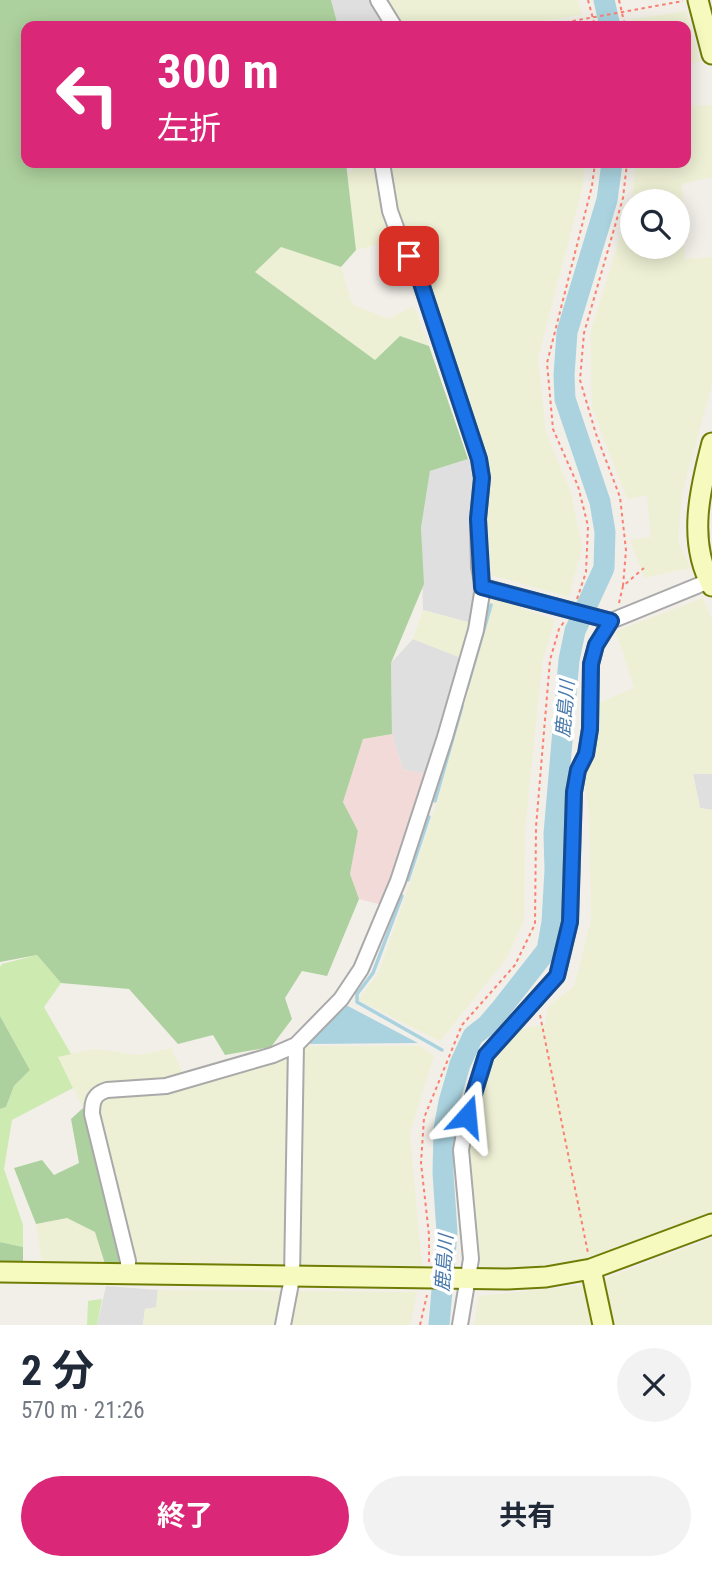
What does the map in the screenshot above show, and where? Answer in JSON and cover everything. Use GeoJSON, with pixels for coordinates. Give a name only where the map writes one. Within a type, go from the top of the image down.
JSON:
{"type":"FeatureCollection","features":[{"type":"Feature","properties":{"kind":"street"},"geometry":{"type":"LineString","coordinates":[[378,0],[391,21]]}},
{"type":"Feature","properties":{"kind":"street"},"geometry":{"type":"LineString","coordinates":[[698,0],[712,54]]}},
{"type":"Feature","properties":{"kind":"street"},"geometry":{"type":"LineString","coordinates":[[128,1276],[128,1261],[92,1114],[93,1099],[107,1090],[166,1086],[273,1055],[296,1045],[341,999],[361,969],[398,881],[457,697],[479,618],[482,587],[478,519],[482,478],[479,459],[417,271],[401,241],[390,211],[383,168]]}},
{"type":"Feature","properties":{"kind":"street"},"geometry":{"type":"LineString","coordinates":[[482,587],[613,620],[711,584],[698,540],[698,503],[712,443]]}},
{"type":"Feature","properties":{"kind":"street"},"geometry":{"type":"LineString","coordinates":[[460,1325],[471,1259],[461,1150],[467,1116],[486,1055],[557,976],[570,922],[574,792],[578,770],[586,754],[590,729],[591,664],[596,645],[613,620]]}},
{"type":"Feature","properties":{"kind":"street"},"geometry":{"type":"LineString","coordinates":[[283,1325],[292,1278],[296,1045]]}},
{"type":"Feature","properties":{"kind":"street"},"geometry":{"type":"LineString","coordinates":[[0,1272],[469,1280],[546,1276],[591,1269],[712,1224]]}},
{"type":"Feature","properties":{"kind":"street"},"geometry":{"type":"LineString","coordinates":[[591,1269],[603,1325]]}},
{"type":"Feature","properties":{"kind":"path"},"geometry":{"type":"LineString","coordinates":[[588,0],[594,21]]}},
{"type":"Feature","properties":{"kind":"path"},"geometry":{"type":"LineString","coordinates":[[619,0],[624,21]]}},
{"type":"Feature","properties":{"kind":"path"},"geometry":{"type":"LineString","coordinates":[[576,21],[688,0]]}},
{"type":"Feature","properties":{"kind":"path"},"geometry":{"type":"LineString","coordinates":[[420,1325],[425,1311],[429,1279],[429,1235],[421,1163],[424,1118],[462,1025],[516,965],[535,924],[536,827],[550,660],[559,629],[573,611],[586,572],[588,526],[578,486],[553,429],[547,363],[593,186],[595,168]]}},
{"type":"Feature","properties":{"kind":"path"},"geometry":{"type":"LineString","coordinates":[[613,620],[623,586],[626,550],[620,497],[596,434],[580,380],[584,333],[623,198],[626,168]]}},
{"type":"Feature","properties":{"kind":"path"},"geometry":{"type":"LineString","coordinates":[[623,586],[643,568]]}},
{"type":"Feature","properties":{"kind":"path"},"geometry":{"type":"LineString","coordinates":[[540,1013],[591,1269]]}},
{"type":"Feature","properties":{"kind":"shaded area"},"geometry":{"type":"Polygon","coordinates":[[[331,0],[389,0],[400,21],[337,21],[331,0]]]}},
{"type":"Feature","properties":{"kind":"shaded area"},"geometry":{"type":"Polygon","coordinates":[[[468,459],[489,468],[487,520],[491,575],[471,623],[423,610],[421,528],[430,471],[468,459]]]}},
{"type":"Feature","properties":{"kind":"shaded area"},"geometry":{"type":"Polygon","coordinates":[[[413,639],[459,657],[430,774],[403,770],[392,734],[391,663],[413,639]]]}},
{"type":"Feature","properties":{"kind":"shaded area"},"geometry":{"type":"Polygon","coordinates":[[[392,734],[403,770],[430,774],[382,905],[359,899],[350,874],[358,831],[343,802],[363,739],[392,734]]]}},
{"type":"Feature","properties":{"kind":"shaded area"},"geometry":{"type":"Polygon","coordinates":[[[693,774],[712,774],[712,810],[700,808],[693,774]]]}},
{"type":"Feature","properties":{"kind":"shaded area"},"geometry":{"type":"Polygon","coordinates":[[[106,1286],[158,1290],[156,1308],[145,1309],[143,1325],[97,1325],[106,1286]]]}},
{"type":"Feature","properties":{"kind":"green space"},"geometry":{"type":"Polygon","coordinates":[[[0,0],[331,0],[337,21],[21,21],[21,168],[347,168],[356,250],[341,267],[281,247],[255,272],[375,360],[400,336],[429,346],[468,459],[430,471],[421,528],[424,584],[391,663],[392,734],[363,739],[343,802],[358,831],[350,874],[359,899],[327,976],[302,971],[285,998],[292,1019],[271,1047],[225,1055],[213,1035],[178,1044],[129,989],[61,983],[37,955],[0,962],[0,0]]]}},
{"type":"Feature","properties":{"kind":"green space"},"geometry":{"type":"Polygon","coordinates":[[[389,0],[578,0],[582,15],[543,21],[400,21],[389,0]]]}},
{"type":"Feature","properties":{"kind":"green space"},"geometry":{"type":"Polygon","coordinates":[[[686,11],[689,21],[632,21],[686,11]]]}},
{"type":"Feature","properties":{"kind":"green space"},"geometry":{"type":"Polygon","coordinates":[[[691,29],[700,62],[691,63],[691,29]]]}},
{"type":"Feature","properties":{"kind":"green space"},"geometry":{"type":"Polygon","coordinates":[[[712,105],[712,177],[682,184],[682,189],[633,189],[635,168],[691,168],[691,106],[712,105]]]}},
{"type":"Feature","properties":{"kind":"green space"},"geometry":{"type":"Polygon","coordinates":[[[355,168],[373,168],[390,241],[356,250],[347,173],[355,168]]]}},
{"type":"Feature","properties":{"kind":"green space"},"geometry":{"type":"Polygon","coordinates":[[[392,168],[585,168],[583,185],[538,358],[546,432],[571,493],[582,547],[569,597],[491,575],[487,520],[489,468],[426,270],[396,212],[392,168]]]}},
{"type":"Feature","properties":{"kind":"green space"},"geometry":{"type":"Polygon","coordinates":[[[620,238],[620,259],[712,257],[712,384],[682,494],[678,540],[690,568],[644,578],[630,540],[651,537],[647,495],[627,499],[592,408],[590,334],[620,238]]]}},
{"type":"Feature","properties":{"kind":"green space"},"geometry":{"type":"Polygon","coordinates":[[[281,247],[341,267],[352,304],[388,319],[414,306],[429,346],[400,336],[375,360],[255,272],[281,247]]]}},
{"type":"Feature","properties":{"kind":"green space"},"geometry":{"type":"Polygon","coordinates":[[[494,598],[555,620],[542,663],[525,831],[524,921],[506,959],[440,1041],[358,1000],[378,974],[410,883],[438,799],[494,598]]]}},
{"type":"Feature","properties":{"kind":"green space"},"geometry":{"type":"Polygon","coordinates":[[[703,598],[712,619],[712,774],[693,774],[700,808],[712,810],[712,1215],[590,1259],[552,1268],[481,1269],[466,1145],[489,1060],[514,1031],[545,1024],[548,1007],[574,986],[591,921],[589,814],[584,776],[599,733],[599,703],[634,688],[616,631],[703,598]]]}},
{"type":"Feature","properties":{"kind":"green space"},"geometry":{"type":"Polygon","coordinates":[[[423,610],[471,623],[459,657],[413,639],[423,610]]]}},
{"type":"Feature","properties":{"kind":"green space"},"geometry":{"type":"Polygon","coordinates":[[[37,955],[61,983],[44,1007],[71,1054],[58,1057],[73,1088],[12,1120],[4,1169],[23,1225],[23,1247],[0,1242],[0,1109],[6,1107],[14,1086],[30,1070],[0,1016],[0,967],[2,964],[37,955]]]}},
{"type":"Feature","properties":{"kind":"green space"},"geometry":{"type":"Polygon","coordinates":[[[0,1016],[30,1070],[14,1086],[6,1107],[0,1109],[0,1016]]]}},
{"type":"Feature","properties":{"kind":"green space"},"geometry":{"type":"Polygon","coordinates":[[[305,1046],[420,1046],[434,1055],[410,1134],[422,1267],[300,1266],[305,1046]]]}},
{"type":"Feature","properties":{"kind":"green space"},"geometry":{"type":"Polygon","coordinates":[[[171,1048],[183,1074],[138,1085],[96,1086],[83,1108],[58,1056],[96,1049],[139,1055],[171,1048]]]}},
{"type":"Feature","properties":{"kind":"green space"},"geometry":{"type":"Polygon","coordinates":[[[287,1057],[285,1267],[133,1265],[97,1110],[105,1095],[168,1090],[287,1057]]]}},
{"type":"Feature","properties":{"kind":"green space"},"geometry":{"type":"Polygon","coordinates":[[[83,1108],[122,1262],[105,1264],[95,1232],[67,1218],[36,1224],[14,1168],[42,1160],[54,1175],[79,1163],[71,1119],[83,1108]]]}},
{"type":"Feature","properties":{"kind":"green space"},"geometry":{"type":"Polygon","coordinates":[[[67,1218],[95,1232],[105,1264],[42,1262],[36,1224],[67,1218]]]}},
{"type":"Feature","properties":{"kind":"green space"},"geometry":{"type":"Polygon","coordinates":[[[712,1238],[712,1325],[611,1325],[602,1280],[712,1238]]]}},
{"type":"Feature","properties":{"kind":"green space"},"geometry":{"type":"Polygon","coordinates":[[[0,1242],[23,1247],[23,1263],[0,1262],[0,1242]]]}},
{"type":"Feature","properties":{"kind":"green space"},"geometry":{"type":"Polygon","coordinates":[[[585,1285],[593,1325],[474,1325],[479,1296],[585,1285]]]}},
{"type":"Feature","properties":{"kind":"green space"},"geometry":{"type":"Polygon","coordinates":[[[158,1290],[284,1291],[277,1325],[143,1325],[145,1309],[156,1307],[158,1290]]]}},
{"type":"Feature","properties":{"kind":"green space"},"geometry":{"type":"Polygon","coordinates":[[[294,1291],[417,1292],[410,1325],[287,1325],[294,1291]]]}},
{"type":"Feature","properties":{"kind":"green space"},"geometry":{"type":"Polygon","coordinates":[[[102,1299],[97,1325],[87,1325],[88,1301],[102,1299]]]}},
{"type":"Feature","properties":{"kind":"water"},"geometry":{"type":"Polygon","coordinates":[[[346,1005],[418,1043],[308,1044],[346,1005]]]}},
{"type":"Feature","properties":{"kind":"waterway","name":"鹿島川"},"geometry":{"type":"LineString","coordinates":[[604,0],[609,21]]}},
{"type":"Feature","properties":{"kind":"waterway","name":"鹿島川"},"geometry":{"type":"LineString","coordinates":[[439,1325],[447,1232],[443,1173],[444,1129],[449,1102],[460,1064],[473,1036],[500,1010],[547,950],[552,922],[554,834],[569,660],[575,631],[604,568],[605,532],[600,502],[565,399],[567,332],[607,200],[611,168]]}},
{"type":"Feature","properties":{"kind":"waterway"},"geometry":{"type":"LineString","coordinates":[[467,688],[491,605]]}},
{"type":"Feature","properties":{"kind":"waterway"},"geometry":{"type":"LineString","coordinates":[[435,801],[462,706]]}},
{"type":"Feature","properties":{"kind":"waterway"},"geometry":{"type":"LineString","coordinates":[[408,880],[429,817]]}},
{"type":"Feature","properties":{"kind":"waterway"},"geometry":{"type":"LineString","coordinates":[[402,896],[373,973],[357,994],[357,1002],[442,1050]]}},
{"type":"Feature","properties":{"kind":"waterway","name":"鹿島川"},"geometry":{"type":"LineString","coordinates":[[454,1058],[460,1064]]}},
{"type":"Feature","properties":{"kind":"route"},"geometry":{"type":"LineString","coordinates":[[409,256],[417,271],[479,459],[482,478],[478,519],[482,587],[611,621],[596,645],[591,664],[590,729],[586,754],[578,770],[574,792],[570,922],[557,976],[486,1055],[467,1116]]}}]}
